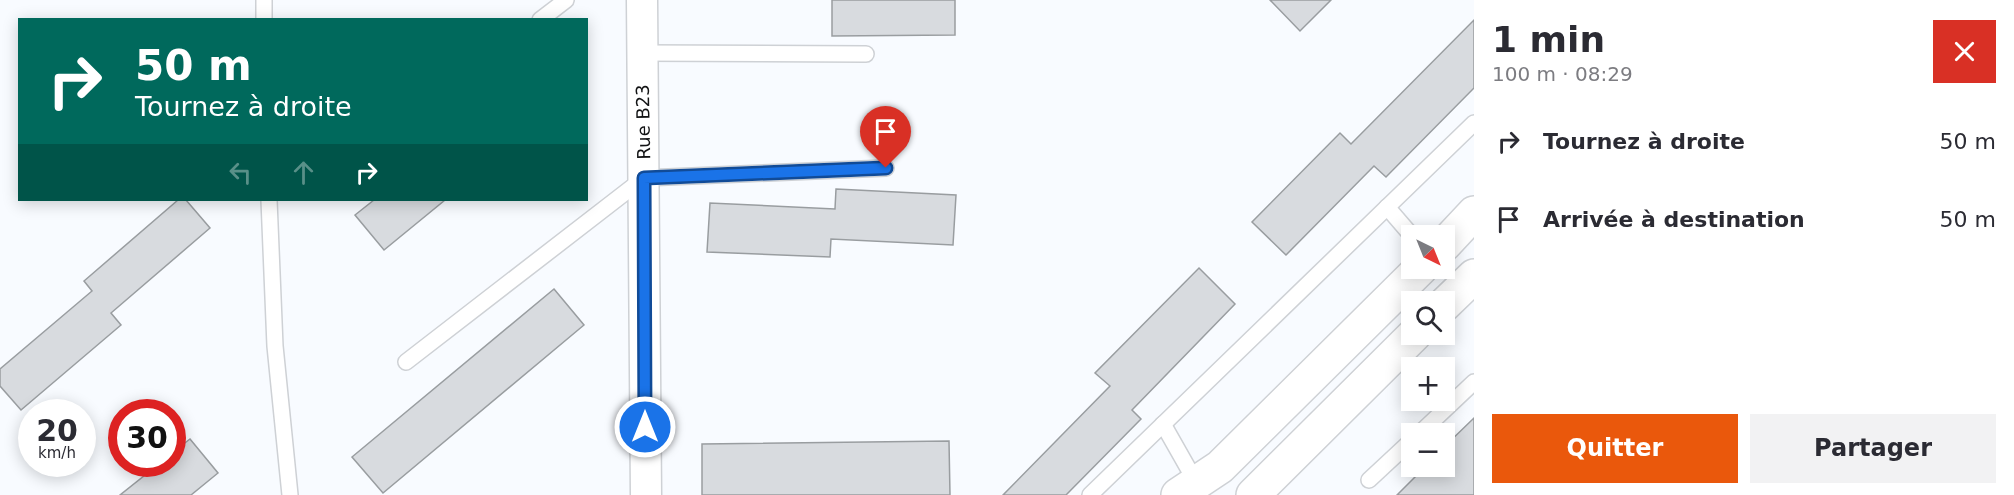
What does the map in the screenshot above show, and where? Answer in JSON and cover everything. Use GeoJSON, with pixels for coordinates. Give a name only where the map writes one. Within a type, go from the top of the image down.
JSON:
{"type":"FeatureCollection","features":[{"type":"Feature","properties":{"kind":"street","name":"Rue B23"},"geometry":{"type":"LineString","coordinates":[[642,0],[646,495]]}},
{"type":"Feature","properties":{"kind":"street"},"geometry":{"type":"LineString","coordinates":[[1455,233],[1474,213]]}},
{"type":"Feature","properties":{"kind":"street"},"geometry":{"type":"LineString","coordinates":[[1455,294],[1474,276]]}},
{"type":"Feature","properties":{"kind":"street"},"geometry":{"type":"LineString","coordinates":[[1237,495],[1198,482],[1410,279]]}},
{"type":"Feature","properties":{"kind":"street"},"geometry":{"type":"LineString","coordinates":[[1253,495],[1404,345]]}},
{"type":"Feature","properties":{"kind":"lane"},"geometry":{"type":"LineString","coordinates":[[264,0],[264,18]]}},
{"type":"Feature","properties":{"kind":"lane"},"geometry":{"type":"LineString","coordinates":[[543,18],[566,0]]}},
{"type":"Feature","properties":{"kind":"lane"},"geometry":{"type":"LineString","coordinates":[[642,53],[866,54]]}},
{"type":"Feature","properties":{"kind":"lane"},"geometry":{"type":"LineString","coordinates":[[1090,495],[1474,123]]}},
{"type":"Feature","properties":{"kind":"lane"},"geometry":{"type":"LineString","coordinates":[[406,362],[644,178],[886,168]]}},
{"type":"Feature","properties":{"kind":"lane"},"geometry":{"type":"LineString","coordinates":[[269,201],[275,346],[290,495]]}},
{"type":"Feature","properties":{"kind":"lane"},"geometry":{"type":"LineString","coordinates":[[1387,207],[1403,225]]}},
{"type":"Feature","properties":{"kind":"lane"},"geometry":{"type":"LineString","coordinates":[[1431,423],[1474,382]]}},
{"type":"Feature","properties":{"kind":"lane"},"geometry":{"type":"LineString","coordinates":[[1163,424],[1198,482]]}},
{"type":"Feature","properties":{"kind":"lane"},"geometry":{"type":"LineString","coordinates":[[1369,480],[1401,450]]}},
{"type":"Feature","properties":{"kind":"building"},"geometry":{"type":"Polygon","coordinates":[[[832,0],[955,0],[955,35],[832,36],[832,0]]]}},
{"type":"Feature","properties":{"kind":"building"},"geometry":{"type":"Polygon","coordinates":[[[1270,0],[1331,0],[1300,31],[1270,0]]]}},
{"type":"Feature","properties":{"kind":"building"},"geometry":{"type":"Polygon","coordinates":[[[1474,20],[1474,88],[1386,177],[1374,166],[1286,255],[1252,222],[1340,133],[1351,144],[1474,20]]]}},
{"type":"Feature","properties":{"kind":"building"},"geometry":{"type":"Polygon","coordinates":[[[836,189],[956,195],[953,245],[831,239],[830,257],[707,252],[710,203],[835,209],[836,189]]]}},
{"type":"Feature","properties":{"kind":"building"},"geometry":{"type":"Polygon","coordinates":[[[177,201],[187,201],[210,228],[111,313],[121,325],[34,399],[18,399],[18,407],[0,386],[0,369],[92,291],[84,281],[177,201]]]}},
{"type":"Feature","properties":{"kind":"building"},"geometry":{"type":"Polygon","coordinates":[[[373,201],[444,201],[384,250],[355,215],[373,201]]]}},
{"type":"Feature","properties":{"kind":"building"},"geometry":{"type":"Polygon","coordinates":[[[1199,268],[1235,304],[1132,410],[1141,419],[1066,495],[1003,495],[1110,386],[1095,373],[1199,268]]]}},
{"type":"Feature","properties":{"kind":"building"},"geometry":{"type":"Polygon","coordinates":[[[554,289],[584,325],[383,493],[352,457],[554,289]]]}},
{"type":"Feature","properties":{"kind":"building"},"geometry":{"type":"Polygon","coordinates":[[[1474,418],[1474,495],[1397,495],[1415,477],[1455,477],[1455,436],[1474,418]]]}},
{"type":"Feature","properties":{"kind":"building"},"geometry":{"type":"Polygon","coordinates":[[[190,439],[218,473],[191,495],[120,495],[143,477],[186,477],[186,442],[190,439]]]}},
{"type":"Feature","properties":{"kind":"building"},"geometry":{"type":"Polygon","coordinates":[[[949,441],[950,495],[702,495],[702,444],[949,441]]]}},
{"type":"Feature","properties":{"kind":"route"},"geometry":{"type":"LineString","coordinates":[[645,427],[644,178],[886,168]]}}]}
